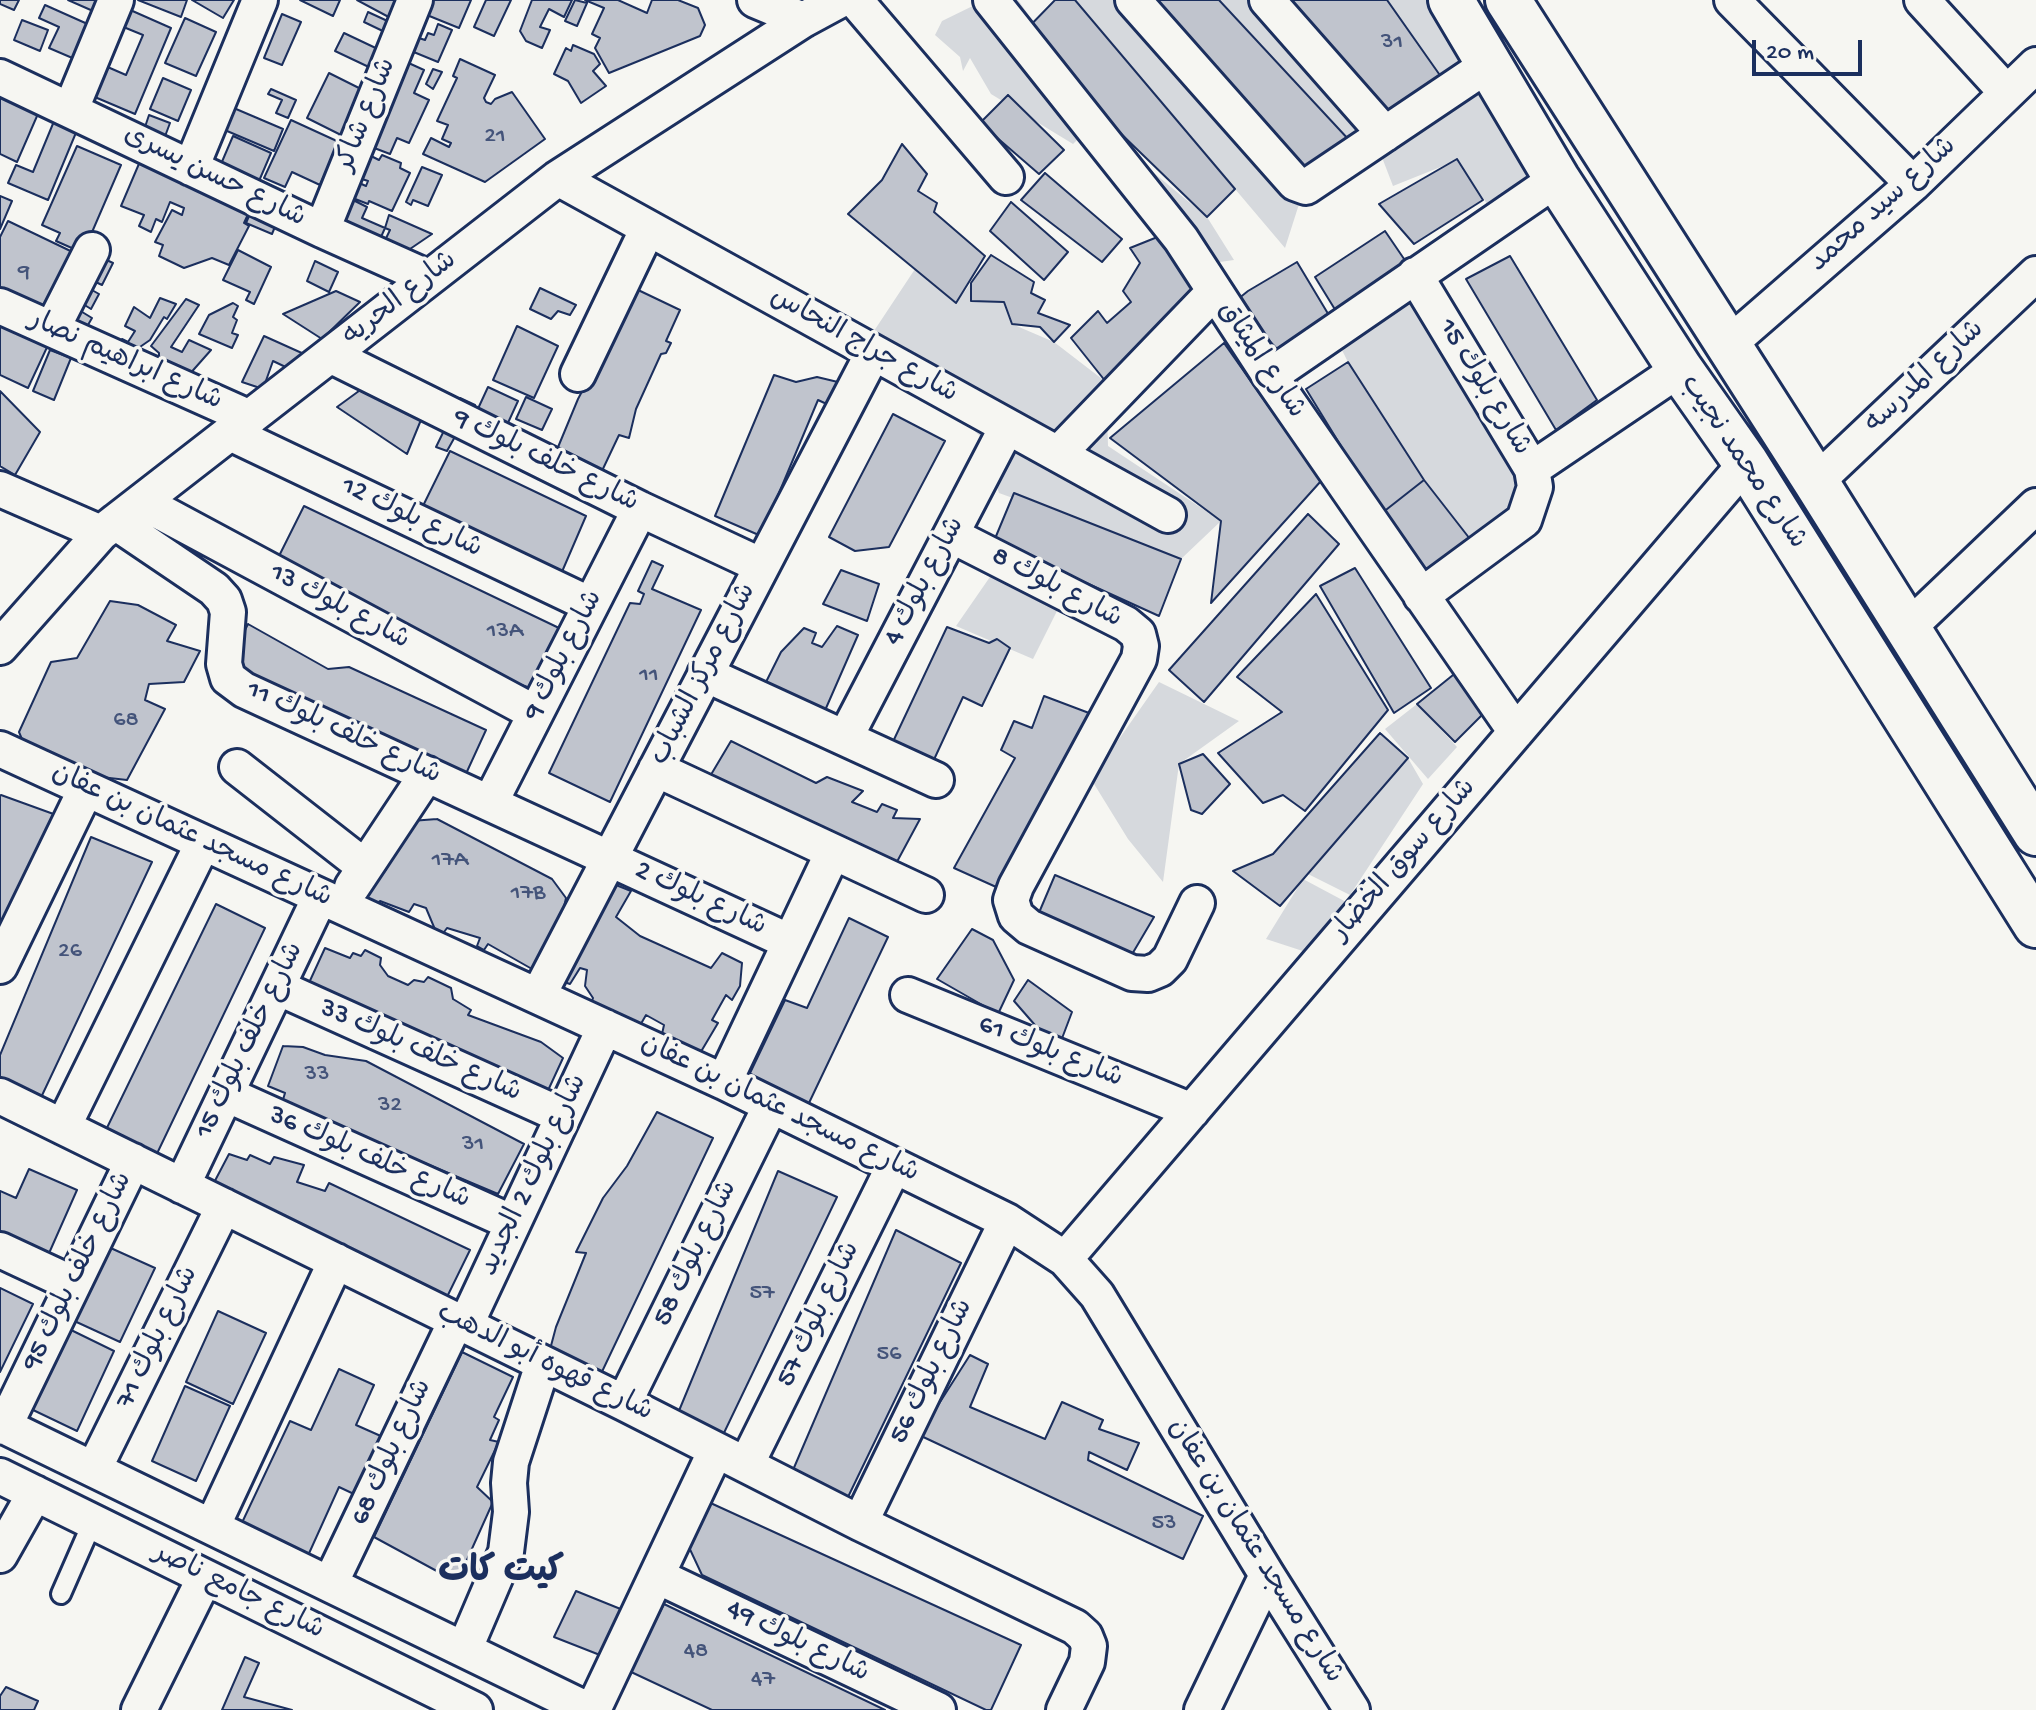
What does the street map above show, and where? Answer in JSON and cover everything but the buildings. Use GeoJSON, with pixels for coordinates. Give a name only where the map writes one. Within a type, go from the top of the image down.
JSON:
{"type":"FeatureCollection","features":[{"type":"Feature","properties":{"kind":"main road","name":"شارع محمد نجيب"},"geometry":{"type":"LineString","coordinates":[[1451,0],[1557,179],[1680,369],[1746,463],[2036,925]]}},
{"type":"Feature","properties":{"kind":"main road","name":"شارع محمد نجيب"},"geometry":{"type":"LineString","coordinates":[[1508,0],[1729,344],[2036,833]]}},
{"type":"Feature","properties":{"kind":"street"},"geometry":{"type":"LineString","coordinates":[[71,109],[116,0]]}},
{"type":"Feature","properties":{"kind":"street"},"geometry":{"type":"LineString","coordinates":[[191,168],[260,0]]}},
{"type":"Feature","properties":{"kind":"street","name":"شارع شاكر"},"geometry":{"type":"LineString","coordinates":[[322,230],[415,0]]}},
{"type":"Feature","properties":{"kind":"street"},"geometry":{"type":"LineString","coordinates":[[755,0],[803,20]]}},
{"type":"Feature","properties":{"kind":"street","name":"شارع الحريه"},"geometry":{"type":"LineString","coordinates":[[0,647],[119,519],[558,178],[803,20],[840,0]]}},
{"type":"Feature","properties":{"kind":"street"},"geometry":{"type":"LineString","coordinates":[[855,0],[1006,177]]}},
{"type":"Feature","properties":{"kind":"street","name":"شارع الميثاق"},"geometry":{"type":"LineString","coordinates":[[991,0],[1181,239],[1270,376],[1516,732]]}},
{"type":"Feature","properties":{"kind":"street"},"geometry":{"type":"LineString","coordinates":[[1133,0],[1295,183],[1306,187],[1489,64]]}},
{"type":"Feature","properties":{"kind":"street"},"geometry":{"type":"LineString","coordinates":[[1267,0],[1385,134]]}},
{"type":"Feature","properties":{"kind":"street"},"geometry":{"type":"LineString","coordinates":[[1732,0],[1913,184]]}},
{"type":"Feature","properties":{"kind":"street"},"geometry":{"type":"LineString","coordinates":[[1922,0],[2027,76]]}},
{"type":"Feature","properties":{"kind":"street","name":"شارع سيد محمد"},"geometry":{"type":"LineString","coordinates":[[1729,344],[1913,184],[2027,76]]}},
{"type":"Feature","properties":{"kind":"street","name":"شارع حسن يسرى"},"geometry":{"type":"LineString","coordinates":[[0,77],[429,278]]}},
{"type":"Feature","properties":{"kind":"street","name":"شارع جراج النحاس"},"geometry":{"type":"LineString","coordinates":[[558,178],[1168,515]]}},
{"type":"Feature","properties":{"kind":"street"},"geometry":{"type":"LineString","coordinates":[[1270,376],[1557,179]]}},
{"type":"Feature","properties":{"kind":"street"},"geometry":{"type":"LineString","coordinates":[[578,374],[648,228]]}},
{"type":"Feature","properties":{"kind":"street"},"geometry":{"type":"LineString","coordinates":[[52,329],[92,250]]}},
{"type":"Feature","properties":{"kind":"street","name":"شارع المدرسه"},"geometry":{"type":"LineString","coordinates":[[1816,482],[2036,274]]}},
{"type":"Feature","properties":{"kind":"street","name":"شارع بلوك 15"},"geometry":{"type":"LineString","coordinates":[[1415,275],[1532,469],[1535,487],[1524,520],[1421,596]]}},
{"type":"Feature","properties":{"kind":"street"},"geometry":{"type":"LineString","coordinates":[[1058,454],[1214,292]]}},
{"type":"Feature","properties":{"kind":"street","name":"شارع ابراهيم نصار"},"geometry":{"type":"LineString","coordinates":[[0,306],[52,329],[240,425]]}},
{"type":"Feature","properties":{"kind":"street","name":"شارع مركز الشباب"},"geometry":{"type":"LineString","coordinates":[[538,996],[873,353]]}},
{"type":"Feature","properties":{"kind":"street","name":"شارع خلف بلوك 9"},"geometry":{"type":"LineString","coordinates":[[330,355],[762,566]]}},
{"type":"Feature","properties":{"kind":"street"},"geometry":{"type":"LineString","coordinates":[[1532,469],[1680,369]]}},
{"type":"Feature","properties":{"kind":"street","name":"شارع بلوك 12"},"geometry":{"type":"LineString","coordinates":[[240,425],[591,605]]}},
{"type":"Feature","properties":{"kind":"street","name":"شارع بلوك 4"},"geometry":{"type":"LineString","coordinates":[[845,738],[1007,427]]}},
{"type":"Feature","properties":{"kind":"street","name":"شارع سوق الخضار"},"geometry":{"type":"LineString","coordinates":[[1065,1259],[1746,463]]}},
{"type":"Feature","properties":{"kind":"street"},"geometry":{"type":"LineString","coordinates":[[0,489],[119,519]]}},
{"type":"Feature","properties":{"kind":"street"},"geometry":{"type":"LineString","coordinates":[[1907,629],[2036,506]]}},
{"type":"Feature","properties":{"kind":"street","name":"شارع بلوك 9"},"geometry":{"type":"LineString","coordinates":[[490,803],[640,509]]}},
{"type":"Feature","properties":{"kind":"street","name":"شارع بلوك 13"},"geometry":{"type":"LineString","coordinates":[[119,519],[535,713]]}},
{"type":"Feature","properties":{"kind":"street","name":"شارع خلف بلوك 11"},"geometry":{"type":"LineString","coordinates":[[119,519],[214,589],[224,600],[228,612],[224,664],[228,678],[244,690],[610,858]]}},
{"type":"Feature","properties":{"kind":"street","name":"شارع بلوك 8"},"geometry":{"type":"LineString","coordinates":[[951,535],[1126,624],[1138,634],[1141,646],[1139,659],[1011,900],[1016,916],[1029,927],[1132,973],[1148,974],[1170,959],[1197,903]]}},
{"type":"Feature","properties":{"kind":"street"},"geometry":{"type":"LineString","coordinates":[[705,674],[936,780]]}},
{"type":"Feature","properties":{"kind":"street","name":"شارع مسجد عثمان بن عفان"},"geometry":{"type":"LineString","coordinates":[[0,749],[724,1082],[1007,1221],[1065,1259],[1097,1295],[1352,1710]]}},
{"type":"Feature","properties":{"kind":"street"},"geometry":{"type":"LineString","coordinates":[[237,767],[365,867]]}},
{"type":"Feature","properties":{"kind":"street"},"geometry":{"type":"LineString","coordinates":[[656,769],[926,895]]}},
{"type":"Feature","properties":{"kind":"street"},"geometry":{"type":"LineString","coordinates":[[330,901],[365,867],[427,774]]}},
{"type":"Feature","properties":{"kind":"street"},"geometry":{"type":"LineString","coordinates":[[0,966],[86,789]]}},
{"type":"Feature","properties":{"kind":"street"},"geometry":{"type":"LineString","coordinates":[[63,1127],[203,843]]}},
{"type":"Feature","properties":{"kind":"street","name":"شارع بلوك 2"},"geometry":{"type":"LineString","coordinates":[[724,1082],[833,852]]}},
{"type":"Feature","properties":{"kind":"street","name":"شارع بلوك 2"},"geometry":{"type":"LineString","coordinates":[[610,858],[790,942]]}},
{"type":"Feature","properties":{"kind":"street","name":"شارع خلف بلوك 15"},"geometry":{"type":"LineString","coordinates":[[182,1186],[277,987],[330,901]]}},
{"type":"Feature","properties":{"kind":"street","name":"شارع خلف بلوك 33"},"geometry":{"type":"LineString","coordinates":[[277,987],[563,1116]]}},
{"type":"Feature","properties":{"kind":"street","name":"شارع بلوك 61"},"geometry":{"type":"LineString","coordinates":[[908,995],[1192,1111]]}},
{"type":"Feature","properties":{"kind":"street","name":"شارع بلوك 2 الجديد"},"geometry":{"type":"LineString","coordinates":[[460,1323],[513,1223],[605,1027]]}},
{"type":"Feature","properties":{"kind":"street","name":"شارع خلف بلوك 36"},"geometry":{"type":"LineString","coordinates":[[226,1094],[513,1223]]}},
{"type":"Feature","properties":{"kind":"street","name":"شارع قهوه أبو الدهب"},"geometry":{"type":"LineString","coordinates":[[0,1096],[1075,1627],[1085,1636],[1089,1646],[1087,1662],[1064,1710]]}},
{"type":"Feature","properties":{"kind":"street","name":"شارع بلوك 58"},"geometry":{"type":"LineString","coordinates":[[624,1403],[771,1105]]}},
{"type":"Feature","properties":{"kind":"street","name":"شارع خلف بلوك 95"},"geometry":{"type":"LineString","coordinates":[[2,1426],[133,1161]]}},
{"type":"Feature","properties":{"kind":"street","name":"شارع بلوك 57"},"geometry":{"type":"LineString","coordinates":[[590,1710],[657,1576],[731,1457],[894,1166]]}},
{"type":"Feature","properties":{"kind":"street","name":"شارع بلوك 71"},"geometry":{"type":"LineString","coordinates":[[94,1469],[224,1206]]}},
{"type":"Feature","properties":{"kind":"street","name":"شارع بلوك 56"},"geometry":{"type":"LineString","coordinates":[[860,1523],[1007,1221]]}},
{"type":"Feature","properties":{"kind":"street"},"geometry":{"type":"LineString","coordinates":[[0,1250],[73,1284]]}},
{"type":"Feature","properties":{"kind":"street","name":"شارع جامع ناصر"},"geometry":{"type":"LineString","coordinates":[[212,1527],[336,1261]]}},
{"type":"Feature","properties":{"kind":"street","name":"شارع بلوك 68"},"geometry":{"type":"LineString","coordinates":[[330,1584],[460,1323]]}},
{"type":"Feature","properties":{"kind":"street"},"geometry":{"type":"LineString","coordinates":[[465,1648],[506,1552],[511,1512],[511,1462],[543,1364]]}},
{"type":"Feature","properties":{"kind":"street","name":"شارع جامع ناصر"},"geometry":{"type":"LineString","coordinates":[[2,1426],[590,1710]]}},
{"type":"Feature","properties":{"kind":"street","name":"شارع جامع ناصر"},"geometry":{"type":"LineString","coordinates":[[0,1476],[475,1710]]}},
{"type":"Feature","properties":{"kind":"street"},"geometry":{"type":"LineString","coordinates":[[0,1555],[35,1493]]}},
{"type":"Feature","properties":{"kind":"street"},"geometry":{"type":"LineString","coordinates":[[1202,1710],[1267,1575]]}},
{"type":"Feature","properties":{"kind":"street","name":"شارع بلوك 49"},"geometry":{"type":"LineString","coordinates":[[657,1576],[938,1710]]}},
{"type":"Feature","properties":{"kind":"street"},"geometry":{"type":"LineString","coordinates":[[139,1710],[205,1577]]}},
{"type":"Feature","properties":{"kind":"lane"},"geometry":{"type":"LineString","coordinates":[[61,1594],[93,1521]]}},
{"type":"Feature","properties":{"kind":"shaded area"},"geometry":{"type":"Polygon","coordinates":[[[985,0],[1018,0],[1107,125],[1083,134],[1073,144],[991,94],[970,58],[963,71],[960,57],[935,35],[942,21],[985,0]]]}},
{"type":"Feature","properties":{"kind":"shaded area"},"geometry":{"type":"Polygon","coordinates":[[[1075,0],[1120,0],[1300,201],[1285,248],[1075,0]]]}},
{"type":"Feature","properties":{"kind":"shaded area"},"geometry":{"type":"Polygon","coordinates":[[[1219,0],[1261,0],[1379,126],[1350,141],[1219,0]]]}},
{"type":"Feature","properties":{"kind":"shaded area"},"geometry":{"type":"Polygon","coordinates":[[[1387,0],[1426,0],[1467,67],[1444,81],[1387,0]]]}},
{"type":"Feature","properties":{"kind":"shaded area"},"geometry":{"type":"Polygon","coordinates":[[[1487,82],[1557,179],[1493,213],[1458,160],[1393,186],[1378,147],[1487,82]]]}},
{"type":"Feature","properties":{"kind":"shaded area"},"geometry":{"type":"Polygon","coordinates":[[[1136,158],[1207,217],[1234,260],[1198,265],[1136,158]]]}},
{"type":"Feature","properties":{"kind":"shaded area"},"geometry":{"type":"Polygon","coordinates":[[[915,269],[956,303],[971,283],[971,301],[1004,302],[1012,324],[1054,342],[1106,382],[1108,446],[1221,521],[1181,559],[999,493],[980,436],[870,337],[915,269]]]}},
{"type":"Feature","properties":{"kind":"shaded area"},"geometry":{"type":"Polygon","coordinates":[[[1408,298],[1526,494],[1470,539],[1375,417],[1341,348],[1408,298]]]}},
{"type":"Feature","properties":{"kind":"shaded area"},"geometry":{"type":"Polygon","coordinates":[[[992,574],[1059,607],[1033,659],[956,626],[992,574]]]}},
{"type":"Feature","properties":{"kind":"shaded area"},"geometry":{"type":"Polygon","coordinates":[[[1159,682],[1239,721],[1179,764],[1163,882],[1128,839],[1091,779],[1159,682]]]}},
{"type":"Feature","properties":{"kind":"shaded area"},"geometry":{"type":"Polygon","coordinates":[[[1417,704],[1457,747],[1428,779],[1385,729],[1417,704]]]}},
{"type":"Feature","properties":{"kind":"shaded area"},"geometry":{"type":"Polygon","coordinates":[[[1408,758],[1423,784],[1350,895],[1308,874],[1408,758]]]}},
{"type":"Feature","properties":{"kind":"shaded area"},"geometry":{"type":"Polygon","coordinates":[[[1303,879],[1348,903],[1312,954],[1266,939],[1303,879]]]}},
{"type":"Feature","properties":{"kind":"district","name":"كيت كات"},"geometry":{"type":"Point","coordinates":[501,1574]}}]}
